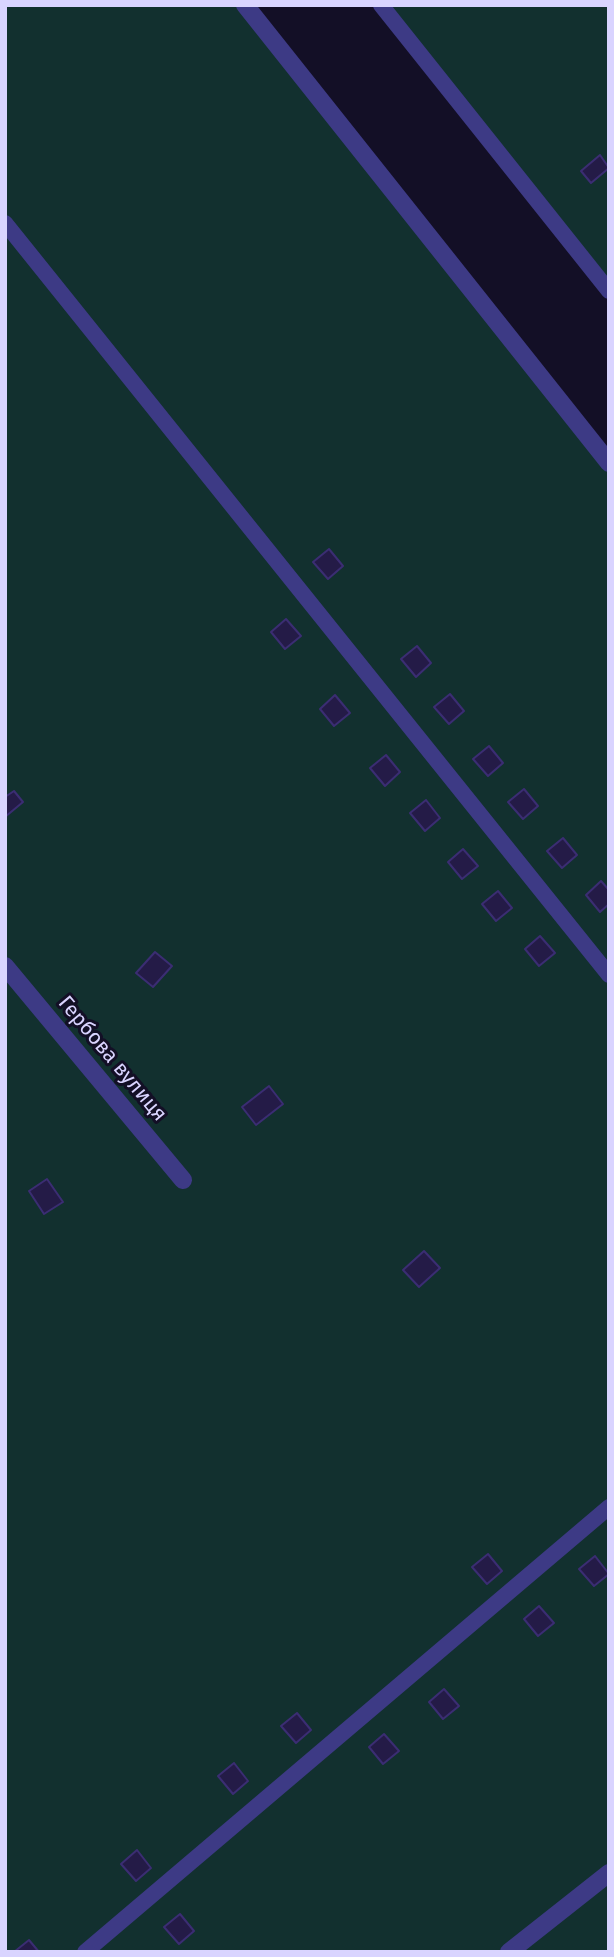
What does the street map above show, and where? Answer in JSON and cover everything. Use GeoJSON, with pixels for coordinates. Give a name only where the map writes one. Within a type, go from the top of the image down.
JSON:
{"type":"FeatureCollection","features":[{"type":"Feature","properties":{"kind":"street"},"geometry":{"type":"LineString","coordinates":[[245,5],[609,463]]}},
{"type":"Feature","properties":{"kind":"street","name":"Гербова вулиця"},"geometry":{"type":"LineString","coordinates":[[5,966],[183,1180]]}},
{"type":"Feature","properties":{"kind":"street"},"geometry":{"type":"LineString","coordinates":[[509,1952],[609,1873]]}},
{"type":"Feature","properties":{"kind":"lane"},"geometry":{"type":"LineString","coordinates":[[381,5],[609,291]]}},
{"type":"Feature","properties":{"kind":"lane"},"geometry":{"type":"LineString","coordinates":[[5,223],[609,975]]}},
{"type":"Feature","properties":{"kind":"lane"},"geometry":{"type":"LineString","coordinates":[[85,1952],[609,1507]]}},
{"type":"Feature","properties":{"kind":"green space"},"geometry":{"type":"Polygon","coordinates":[[[5,5],[245,5],[609,463],[609,1952],[5,1952],[5,5]]]}},
{"type":"Feature","properties":{"kind":"green space"},"geometry":{"type":"Polygon","coordinates":[[[385,5],[609,5],[609,289],[385,5]]]}},
{"type":"Feature","properties":{"kind":"building"},"geometry":{"type":"Polygon","coordinates":[[[600,155],[609,168],[591,183],[581,171],[600,155]]]}},
{"type":"Feature","properties":{"kind":"building"},"geometry":{"type":"Polygon","coordinates":[[[329,549],[343,566],[328,579],[313,562],[329,549]]]}},
{"type":"Feature","properties":{"kind":"building"},"geometry":{"type":"Polygon","coordinates":[[[286,619],[301,636],[285,649],[271,632],[286,619]]]}},
{"type":"Feature","properties":{"kind":"building"},"geometry":{"type":"Polygon","coordinates":[[[417,646],[431,663],[416,677],[401,659],[417,646]]]}},
{"type":"Feature","properties":{"kind":"building"},"geometry":{"type":"Polygon","coordinates":[[[450,694],[464,711],[449,724],[434,707],[450,694]]]}},
{"type":"Feature","properties":{"kind":"building"},"geometry":{"type":"Polygon","coordinates":[[[335,695],[350,713],[334,726],[320,709],[335,695]]]}},
{"type":"Feature","properties":{"kind":"building"},"geometry":{"type":"Polygon","coordinates":[[[489,746],[503,763],[488,776],[473,759],[489,746]]]}},
{"type":"Feature","properties":{"kind":"building"},"geometry":{"type":"Polygon","coordinates":[[[386,755],[400,772],[385,786],[370,768],[386,755]]]}},
{"type":"Feature","properties":{"kind":"building"},"geometry":{"type":"Polygon","coordinates":[[[524,789],[538,806],[523,819],[508,802],[524,789]]]}},
{"type":"Feature","properties":{"kind":"building"},"geometry":{"type":"Polygon","coordinates":[[[14,791],[23,802],[5,817],[5,797],[14,791]]]}},
{"type":"Feature","properties":{"kind":"building"},"geometry":{"type":"Polygon","coordinates":[[[426,800],[440,818],[425,831],[410,813],[426,800]]]}},
{"type":"Feature","properties":{"kind":"building"},"geometry":{"type":"Polygon","coordinates":[[[563,838],[577,855],[562,868],[547,851],[563,838]]]}},
{"type":"Feature","properties":{"kind":"building"},"geometry":{"type":"Polygon","coordinates":[[[463,849],[478,866],[462,879],[448,862],[463,849]]]}},
{"type":"Feature","properties":{"kind":"building"},"geometry":{"type":"Polygon","coordinates":[[[601,881],[609,890],[609,904],[600,912],[586,895],[601,881]]]}},
{"type":"Feature","properties":{"kind":"building"},"geometry":{"type":"Polygon","coordinates":[[[498,891],[512,908],[496,921],[482,904],[498,891]]]}},
{"type":"Feature","properties":{"kind":"building"},"geometry":{"type":"Polygon","coordinates":[[[540,936],[555,953],[539,966],[525,949],[540,936]]]}},
{"type":"Feature","properties":{"kind":"building"},"geometry":{"type":"Polygon","coordinates":[[[155,952],[172,966],[153,987],[136,973],[155,952]]]}},
{"type":"Feature","properties":{"kind":"building"},"geometry":{"type":"Polygon","coordinates":[[[269,1086],[283,1104],[256,1125],[242,1107],[269,1086]]]}},
{"type":"Feature","properties":{"kind":"building"},"geometry":{"type":"Polygon","coordinates":[[[47,1179],[63,1202],[44,1214],[29,1191],[47,1179]]]}},
{"type":"Feature","properties":{"kind":"building"},"geometry":{"type":"Polygon","coordinates":[[[424,1251],[440,1268],[419,1287],[403,1270],[424,1251]]]}},
{"type":"Feature","properties":{"kind":"building"},"geometry":{"type":"Polygon","coordinates":[[[488,1554],[502,1571],[487,1584],[472,1567],[488,1554]]]}},
{"type":"Feature","properties":{"kind":"building"},"geometry":{"type":"Polygon","coordinates":[[[595,1556],[609,1574],[594,1586],[579,1569],[595,1556]]]}},
{"type":"Feature","properties":{"kind":"building"},"geometry":{"type":"Polygon","coordinates":[[[539,1606],[554,1623],[538,1636],[524,1619],[539,1606]]]}},
{"type":"Feature","properties":{"kind":"building"},"geometry":{"type":"Polygon","coordinates":[[[444,1689],[459,1706],[443,1719],[429,1702],[444,1689]]]}},
{"type":"Feature","properties":{"kind":"building"},"geometry":{"type":"Polygon","coordinates":[[[297,1713],[311,1730],[296,1743],[281,1726],[297,1713]]]}},
{"type":"Feature","properties":{"kind":"building"},"geometry":{"type":"Polygon","coordinates":[[[384,1734],[399,1751],[383,1764],[369,1747],[384,1734]]]}},
{"type":"Feature","properties":{"kind":"building"},"geometry":{"type":"Polygon","coordinates":[[[234,1763],[248,1781],[233,1794],[218,1776],[234,1763]]]}},
{"type":"Feature","properties":{"kind":"building"},"geometry":{"type":"Polygon","coordinates":[[[137,1850],[151,1868],[136,1881],[121,1864],[137,1850]]]}},
{"type":"Feature","properties":{"kind":"building"},"geometry":{"type":"Polygon","coordinates":[[[180,1914],[194,1931],[179,1944],[164,1927],[180,1914]]]}},
{"type":"Feature","properties":{"kind":"building"},"geometry":{"type":"Polygon","coordinates":[[[29,1940],[39,1952],[14,1952],[29,1940]]]}}]}
